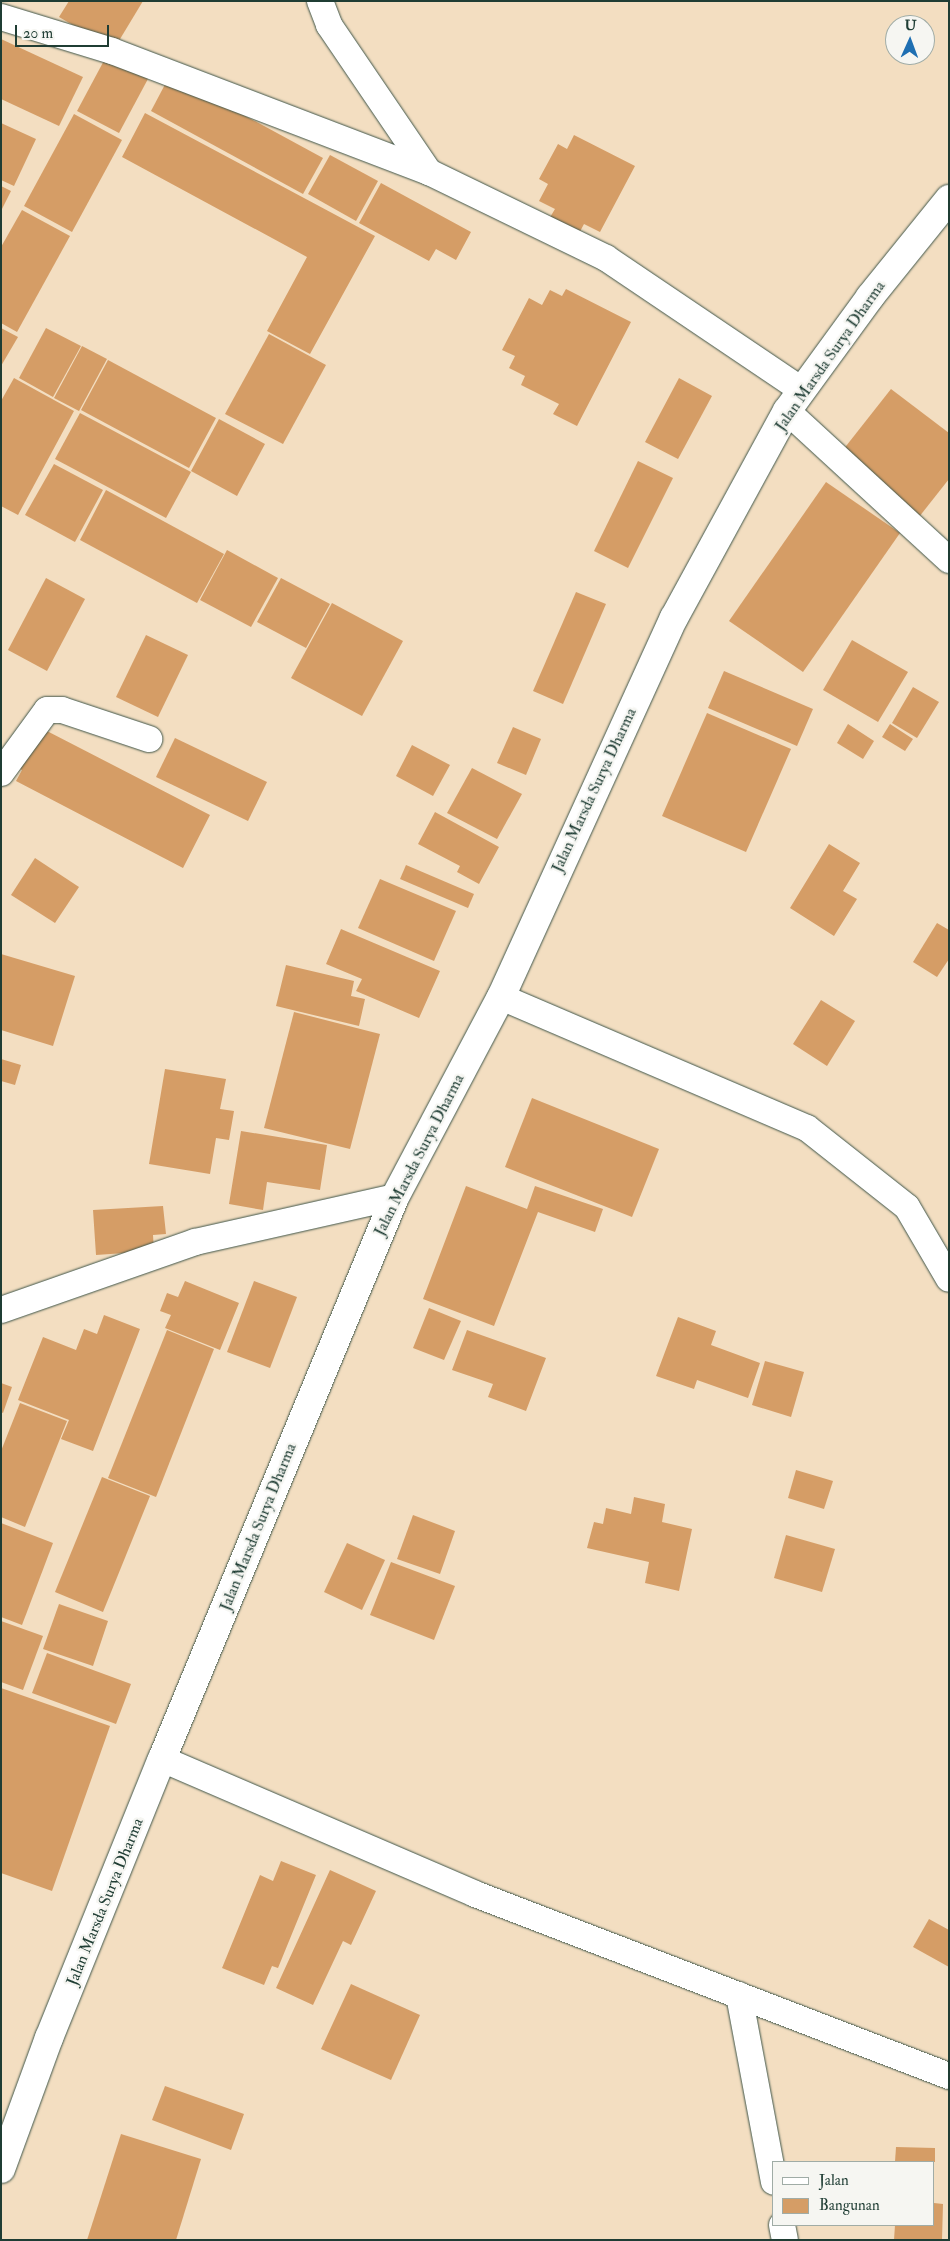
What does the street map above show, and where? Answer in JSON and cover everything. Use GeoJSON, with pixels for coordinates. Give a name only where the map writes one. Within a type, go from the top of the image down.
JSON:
{"type":"FeatureCollection","features":[{"type":"Feature","properties":{"kind":"highway","name":"Jalan Marsda Surya Dharma"},"geometry":{"type":"LineString","coordinates":[[1,2169],[49,2038],[162,1759],[395,1197],[501,997],[674,618],[794,401],[870,297],[949,199]]}},
{"type":"Feature","properties":{"kind":"street"},"geometry":{"type":"LineString","coordinates":[[320,1],[329,25],[429,172]]}},
{"type":"Feature","properties":{"kind":"street"},"geometry":{"type":"LineString","coordinates":[[1,18],[112,51],[429,172],[606,258],[794,401],[949,560]]}},
{"type":"Feature","properties":{"kind":"street"},"geometry":{"type":"LineString","coordinates":[[1,773],[47,710],[62,710],[148,739]]}},
{"type":"Feature","properties":{"kind":"street"},"geometry":{"type":"LineString","coordinates":[[501,997],[807,1128],[907,1207],[949,1279]]}},
{"type":"Feature","properties":{"kind":"street"},"geometry":{"type":"LineString","coordinates":[[1,1310],[195,1242],[395,1197]]}},
{"type":"Feature","properties":{"kind":"street"},"geometry":{"type":"LineString","coordinates":[[162,1759],[475,1894],[949,2076]]}},
{"type":"Feature","properties":{"kind":"street"},"geometry":{"type":"LineString","coordinates":[[739,1995],[772,2171]]}},
{"type":"Feature","properties":{"kind":"street"},"geometry":{"type":"LineString","coordinates":[[782,2226],[785,2240]]}},
{"type":"Feature","properties":{"kind":"building"},"geometry":{"type":"Polygon","coordinates":[[[69,1],[143,1],[114,49],[59,17],[69,1]]]}},
{"type":"Feature","properties":{"kind":"building"},"geometry":{"type":"Polygon","coordinates":[[[1,39],[83,77],[59,126],[1,99],[1,39]]]}},
{"type":"Feature","properties":{"kind":"building"},"geometry":{"type":"Polygon","coordinates":[[[107,55],[149,77],[119,133],[77,111],[107,55]]]}},
{"type":"Feature","properties":{"kind":"building"},"geometry":{"type":"Polygon","coordinates":[[[170,75],[323,158],[303,194],[151,111],[170,75]]]}},
{"type":"Feature","properties":{"kind":"building"},"geometry":{"type":"Polygon","coordinates":[[[145,113],[375,236],[310,354],[267,331],[307,257],[122,157],[145,113]]]}},
{"type":"Feature","properties":{"kind":"building"},"geometry":{"type":"Polygon","coordinates":[[[74,114],[122,140],[72,232],[24,206],[74,114]]]}},
{"type":"Feature","properties":{"kind":"building"},"geometry":{"type":"Polygon","coordinates":[[[1,123],[36,139],[14,186],[1,180],[1,123]]]}},
{"type":"Feature","properties":{"kind":"building"},"geometry":{"type":"Polygon","coordinates":[[[574,135],[635,166],[600,232],[584,224],[576,239],[546,224],[555,209],[539,201],[548,184],[539,179],[558,144],[567,149],[574,135]]]}},
{"type":"Feature","properties":{"kind":"building"},"geometry":{"type":"Polygon","coordinates":[[[330,155],[378,181],[356,221],[308,194],[330,155]]]}},
{"type":"Feature","properties":{"kind":"building"},"geometry":{"type":"Polygon","coordinates":[[[381,183],[471,232],[456,260],[436,249],[429,261],[359,223],[381,183]]]}},
{"type":"Feature","properties":{"kind":"building"},"geometry":{"type":"Polygon","coordinates":[[[1,186],[11,191],[1,211],[1,186]]]}},
{"type":"Feature","properties":{"kind":"building"},"geometry":{"type":"Polygon","coordinates":[[[22,210],[70,236],[17,332],[1,323],[1,247],[22,210]]]}},
{"type":"Feature","properties":{"kind":"building"},"geometry":{"type":"Polygon","coordinates":[[[566,289],[631,322],[577,426],[553,414],[559,404],[521,385],[525,376],[509,368],[515,356],[502,350],[529,298],[542,305],[550,290],[562,296],[566,289]]]}},
{"type":"Feature","properties":{"kind":"building"},"geometry":{"type":"Polygon","coordinates":[[[1,328],[18,337],[1,366],[1,328]]]}},
{"type":"Feature","properties":{"kind":"building"},"geometry":{"type":"Polygon","coordinates":[[[46,328],[81,346],[53,397],[19,378],[46,328]]]}},
{"type":"Feature","properties":{"kind":"building"},"geometry":{"type":"Polygon","coordinates":[[[269,334],[326,365],[283,444],[225,414],[269,334]]]}},
{"type":"Feature","properties":{"kind":"building"},"geometry":{"type":"Polygon","coordinates":[[[82,346],[107,359],[79,411],[54,398],[82,346]]]}},
{"type":"Feature","properties":{"kind":"building"},"geometry":{"type":"Polygon","coordinates":[[[108,360],[216,418],[189,468],[81,410],[108,360]]]}},
{"type":"Feature","properties":{"kind":"building"},"geometry":{"type":"Polygon","coordinates":[[[14,378],[74,411],[18,515],[1,506],[1,401],[14,378]]]}},
{"type":"Feature","properties":{"kind":"building"},"geometry":{"type":"Polygon","coordinates":[[[679,378],[712,396],[678,459],[645,442],[679,378]]]}},
{"type":"Feature","properties":{"kind":"building"},"geometry":{"type":"Polygon","coordinates":[[[891,389],[949,433],[949,479],[919,517],[839,455],[891,389]]]}},
{"type":"Feature","properties":{"kind":"building"},"geometry":{"type":"Polygon","coordinates":[[[80,413],[191,472],[166,518],[55,459],[80,413]]]}},
{"type":"Feature","properties":{"kind":"building"},"geometry":{"type":"Polygon","coordinates":[[[219,419],[265,444],[237,496],[191,471],[219,419]]]}},
{"type":"Feature","properties":{"kind":"building"},"geometry":{"type":"Polygon","coordinates":[[[638,461],[673,478],[628,568],[594,551],[638,461]]]}},
{"type":"Feature","properties":{"kind":"building"},"geometry":{"type":"Polygon","coordinates":[[[54,464],[103,490],[75,542],[25,515],[54,464]]]}},
{"type":"Feature","properties":{"kind":"building"},"geometry":{"type":"Polygon","coordinates":[[[826,482],[900,533],[803,672],[729,621],[826,482]]]}},
{"type":"Feature","properties":{"kind":"building"},"geometry":{"type":"Polygon","coordinates":[[[106,490],[224,554],[197,603],[80,540],[106,490]]]}},
{"type":"Feature","properties":{"kind":"building"},"geometry":{"type":"Polygon","coordinates":[[[227,550],[278,578],[251,627],[200,600],[227,550]]]}},
{"type":"Feature","properties":{"kind":"building"},"geometry":{"type":"Polygon","coordinates":[[[46,578],[85,599],[47,671],[8,650],[46,578]]]}},
{"type":"Feature","properties":{"kind":"building"},"geometry":{"type":"Polygon","coordinates":[[[281,578],[330,604],[306,648],[257,622],[281,578]]]}},
{"type":"Feature","properties":{"kind":"building"},"geometry":{"type":"Polygon","coordinates":[[[576,592],[606,604],[563,704],[533,691],[576,592]]]}},
{"type":"Feature","properties":{"kind":"building"},"geometry":{"type":"Polygon","coordinates":[[[332,603],[403,641],[362,716],[291,678],[332,603]]]}},
{"type":"Feature","properties":{"kind":"building"},"geometry":{"type":"Polygon","coordinates":[[[146,635],[188,655],[158,717],[116,697],[146,635]]]}},
{"type":"Feature","properties":{"kind":"building"},"geometry":{"type":"Polygon","coordinates":[[[852,640],[908,672],[878,722],[823,690],[852,640]]]}},
{"type":"Feature","properties":{"kind":"building"},"geometry":{"type":"Polygon","coordinates":[[[724,671],[813,709],[797,746],[708,708],[724,671]]]}},
{"type":"Feature","properties":{"kind":"building"},"geometry":{"type":"Polygon","coordinates":[[[913,687],[939,702],[917,738],[892,723],[913,687]]]}},
{"type":"Feature","properties":{"kind":"building"},"geometry":{"type":"Polygon","coordinates":[[[707,713],[791,749],[746,852],[662,816],[707,713]]]}},
{"type":"Feature","properties":{"kind":"building"},"geometry":{"type":"Polygon","coordinates":[[[848,724],[874,741],[863,759],[837,743],[848,724]]]}},
{"type":"Feature","properties":{"kind":"building"},"geometry":{"type":"Polygon","coordinates":[[[890,724],[913,739],[905,751],[882,737],[890,724]]]}},
{"type":"Feature","properties":{"kind":"building"},"geometry":{"type":"Polygon","coordinates":[[[513,727],[541,739],[526,775],[497,763],[513,727]]]}},
{"type":"Feature","properties":{"kind":"building"},"geometry":{"type":"Polygon","coordinates":[[[45,730],[210,815],[183,868],[16,781],[22,770],[15,766],[45,730]]]}},
{"type":"Feature","properties":{"kind":"building"},"geometry":{"type":"Polygon","coordinates":[[[175,738],[267,782],[248,821],[156,777],[175,738]]]}},
{"type":"Feature","properties":{"kind":"building"},"geometry":{"type":"Polygon","coordinates":[[[412,745],[450,765],[433,796],[396,776],[412,745]]]}},
{"type":"Feature","properties":{"kind":"building"},"geometry":{"type":"Polygon","coordinates":[[[472,768],[522,794],[497,839],[447,813],[472,768]]]}},
{"type":"Feature","properties":{"kind":"building"},"geometry":{"type":"Polygon","coordinates":[[[435,812],[499,847],[479,884],[457,872],[460,866],[418,844],[435,812]]]}},
{"type":"Feature","properties":{"kind":"building"},"geometry":{"type":"Polygon","coordinates":[[[829,844],[860,863],[843,891],[857,899],[834,936],[790,908],[829,844]]]}},
{"type":"Feature","properties":{"kind":"building"},"geometry":{"type":"Polygon","coordinates":[[[35,858],[79,887],[55,923],[11,895],[35,858]]]}},
{"type":"Feature","properties":{"kind":"building"},"geometry":{"type":"Polygon","coordinates":[[[406,865],[474,894],[468,908],[400,879],[406,865]]]}},
{"type":"Feature","properties":{"kind":"building"},"geometry":{"type":"Polygon","coordinates":[[[380,879],[456,911],[434,961],[358,928],[380,879]]]}},
{"type":"Feature","properties":{"kind":"building"},"geometry":{"type":"Polygon","coordinates":[[[937,923],[949,930],[949,959],[937,977],[913,962],[937,923]]]}},
{"type":"Feature","properties":{"kind":"building"},"geometry":{"type":"Polygon","coordinates":[[[341,929],[440,971],[419,1018],[356,991],[362,979],[326,964],[341,929]]]}},
{"type":"Feature","properties":{"kind":"building"},"geometry":{"type":"Polygon","coordinates":[[[1,954],[75,976],[53,1046],[1,1030],[1,954]]]}},
{"type":"Feature","properties":{"kind":"building"},"geometry":{"type":"Polygon","coordinates":[[[286,965],[354,981],[351,996],[365,999],[359,1026],[276,1006],[286,965]]]}},
{"type":"Feature","properties":{"kind":"building"},"geometry":{"type":"Polygon","coordinates":[[[821,1000],[855,1021],[827,1066],[793,1044],[821,1000]]]}},
{"type":"Feature","properties":{"kind":"building"},"geometry":{"type":"Polygon","coordinates":[[[294,1012],[380,1034],[350,1149],[264,1128],[294,1012]]]}},
{"type":"Feature","properties":{"kind":"building"},"geometry":{"type":"Polygon","coordinates":[[[1,1059],[21,1065],[15,1085],[1,1081],[1,1059]]]}},
{"type":"Feature","properties":{"kind":"building"},"geometry":{"type":"Polygon","coordinates":[[[165,1069],[226,1079],[220,1109],[234,1111],[229,1140],[216,1138],[210,1174],[149,1164],[165,1069]]]}},
{"type":"Feature","properties":{"kind":"building"},"geometry":{"type":"Polygon","coordinates":[[[532,1098],[659,1149],[632,1217],[505,1167],[532,1098]]]}},
{"type":"Feature","properties":{"kind":"building"},"geometry":{"type":"Polygon","coordinates":[[[241,1131],[327,1145],[320,1190],[267,1182],[263,1210],[229,1204],[241,1131]]]}},
{"type":"Feature","properties":{"kind":"building"},"geometry":{"type":"Polygon","coordinates":[[[466,1186],[527,1209],[535,1186],[603,1209],[595,1232],[538,1212],[494,1326],[423,1299],[466,1186]]]}},
{"type":"Feature","properties":{"kind":"building"},"geometry":{"type":"Polygon","coordinates":[[[163,1206],[166,1234],[153,1235],[154,1251],[96,1255],[93,1210],[163,1206]]]}},
{"type":"Feature","properties":{"kind":"building"},"geometry":{"type":"Polygon","coordinates":[[[185,1281],[239,1303],[220,1350],[165,1328],[171,1315],[160,1311],[167,1293],[178,1297],[185,1281]]]}},
{"type":"Feature","properties":{"kind":"building"},"geometry":{"type":"Polygon","coordinates":[[[254,1281],[297,1297],[270,1368],[227,1352],[254,1281]]]}},
{"type":"Feature","properties":{"kind":"building"},"geometry":{"type":"Polygon","coordinates":[[[429,1308],[461,1321],[444,1360],[413,1348],[429,1308]]]}},
{"type":"Feature","properties":{"kind":"building"},"geometry":{"type":"Polygon","coordinates":[[[104,1315],[140,1329],[93,1451],[61,1439],[69,1420],[18,1400],[43,1337],[76,1350],[84,1329],[97,1334],[104,1315]]]}},
{"type":"Feature","properties":{"kind":"building"},"geometry":{"type":"Polygon","coordinates":[[[678,1317],[716,1331],[711,1345],[760,1363],[748,1398],[697,1380],[694,1389],[656,1376],[678,1317]]]}},
{"type":"Feature","properties":{"kind":"building"},"geometry":{"type":"Polygon","coordinates":[[[167,1330],[214,1349],[156,1497],[108,1478],[167,1330]]]}},
{"type":"Feature","properties":{"kind":"building"},"geometry":{"type":"Polygon","coordinates":[[[467,1330],[546,1358],[526,1411],[488,1397],[493,1384],[452,1370],[467,1330]]]}},
{"type":"Feature","properties":{"kind":"building"},"geometry":{"type":"Polygon","coordinates":[[[765,1361],[804,1372],[791,1417],[752,1405],[765,1361]]]}},
{"type":"Feature","properties":{"kind":"building"},"geometry":{"type":"Polygon","coordinates":[[[1,1383],[12,1387],[3,1413],[1,1412],[1,1383]]]}},
{"type":"Feature","properties":{"kind":"building"},"geometry":{"type":"Polygon","coordinates":[[[20,1403],[67,1421],[25,1527],[1,1517],[1,1451],[20,1403]]]}},
{"type":"Feature","properties":{"kind":"building"},"geometry":{"type":"Polygon","coordinates":[[[796,1470],[833,1481],[824,1509],[788,1498],[796,1470]]]}},
{"type":"Feature","properties":{"kind":"building"},"geometry":{"type":"Polygon","coordinates":[[[102,1477],[150,1496],[103,1612],[55,1592],[102,1477]]]}},
{"type":"Feature","properties":{"kind":"building"},"geometry":{"type":"Polygon","coordinates":[[[634,1497],[665,1504],[662,1522],[692,1529],[679,1591],[645,1583],[649,1562],[587,1548],[594,1522],[603,1524],[606,1508],[631,1514],[634,1497]]]}},
{"type":"Feature","properties":{"kind":"building"},"geometry":{"type":"Polygon","coordinates":[[[413,1515],[455,1531],[440,1574],[397,1559],[413,1515]]]}},
{"type":"Feature","properties":{"kind":"building"},"geometry":{"type":"Polygon","coordinates":[[[1,1523],[53,1543],[22,1625],[1,1617],[1,1523]]]}},
{"type":"Feature","properties":{"kind":"building"},"geometry":{"type":"Polygon","coordinates":[[[786,1535],[835,1549],[822,1592],[774,1578],[786,1535]]]}},
{"type":"Feature","properties":{"kind":"building"},"geometry":{"type":"Polygon","coordinates":[[[347,1543],[385,1560],[362,1610],[324,1592],[347,1543]]]}},
{"type":"Feature","properties":{"kind":"building"},"geometry":{"type":"Polygon","coordinates":[[[391,1562],[455,1586],[434,1640],[370,1615],[391,1562]]]}},
{"type":"Feature","properties":{"kind":"building"},"geometry":{"type":"Polygon","coordinates":[[[59,1604],[108,1621],[93,1666],[43,1649],[59,1604]]]}},
{"type":"Feature","properties":{"kind":"building"},"geometry":{"type":"Polygon","coordinates":[[[1,1621],[43,1636],[23,1690],[1,1682],[1,1621]]]}},
{"type":"Feature","properties":{"kind":"building"},"geometry":{"type":"Polygon","coordinates":[[[47,1653],[131,1684],[116,1724],[32,1693],[47,1653]]]}},
{"type":"Feature","properties":{"kind":"building"},"geometry":{"type":"Polygon","coordinates":[[[1,1688],[110,1726],[52,1891],[1,1873],[1,1688]]]}},
{"type":"Feature","properties":{"kind":"building"},"geometry":{"type":"Polygon","coordinates":[[[281,1861],[316,1875],[278,1968],[272,1966],[264,1985],[222,1968],[260,1875],[273,1881],[281,1861]]]}},
{"type":"Feature","properties":{"kind":"building"},"geometry":{"type":"Polygon","coordinates":[[[330,1870],[376,1891],[351,1945],[343,1941],[313,2005],[276,1988],[330,1870]]]}},
{"type":"Feature","properties":{"kind":"building"},"geometry":{"type":"Polygon","coordinates":[[[929,1919],[949,1930],[949,1967],[913,1947],[929,1919]]]}},
{"type":"Feature","properties":{"kind":"building"},"geometry":{"type":"Polygon","coordinates":[[[351,1984],[420,2015],[391,2080],[321,2049],[351,1984]]]}},
{"type":"Feature","properties":{"kind":"building"},"geometry":{"type":"Polygon","coordinates":[[[165,2086],[244,2114],[231,2150],[152,2120],[165,2086]]]}},
{"type":"Feature","properties":{"kind":"building"},"geometry":{"type":"Polygon","coordinates":[[[121,2134],[201,2159],[176,2240],[87,2240],[121,2134]]]}},
{"type":"Feature","properties":{"kind":"building"},"geometry":{"type":"Polygon","coordinates":[[[896,2147],[935,2148],[935,2161],[895,2161],[896,2147]]]}},
{"type":"Feature","properties":{"kind":"building"},"geometry":{"type":"Polygon","coordinates":[[[935,2203],[943,2204],[942,2240],[894,2240],[895,2226],[935,2226],[935,2203]]]}}]}
